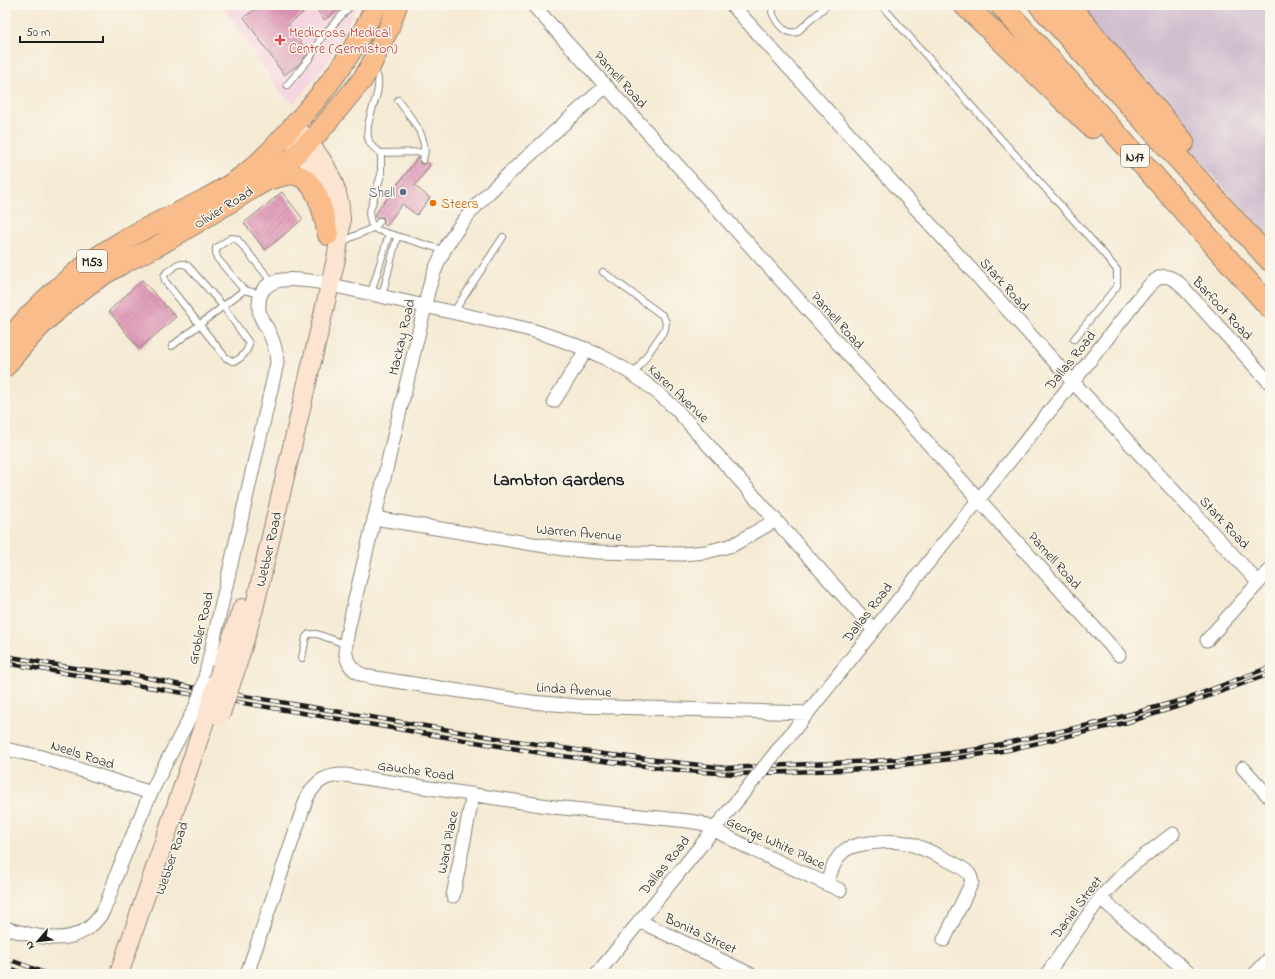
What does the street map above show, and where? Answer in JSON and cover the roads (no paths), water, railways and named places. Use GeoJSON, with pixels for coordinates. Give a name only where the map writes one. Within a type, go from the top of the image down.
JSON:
{"type":"FeatureCollection","features":[{"type":"Feature","properties":{"kind":"highway"},"geometry":{"type":"LineString","coordinates":[[965,5],[1101,135],[1122,154],[1158,182]]}},
{"type":"Feature","properties":{"kind":"highway","name":"N17"},"geometry":{"type":"LineString","coordinates":[[1001,5],[1270,307]]}},
{"type":"Feature","properties":{"kind":"highway","name":"N17"},"geometry":{"type":"LineString","coordinates":[[1040,5],[1270,260]]}},
{"type":"Feature","properties":{"kind":"highway"},"geometry":{"type":"LineString","coordinates":[[1068,5],[1246,219],[1270,250]]}},
{"type":"Feature","properties":{"kind":"main road","name":"Olivier Road"},"geometry":{"type":"LineString","coordinates":[[5,343],[47,297],[71,276],[96,258],[122,242],[222,190],[263,159],[318,100],[358,41],[376,5]]}},
{"type":"Feature","properties":{"kind":"main road","name":"Olivier Road"},"geometry":{"type":"LineString","coordinates":[[5,366],[37,330],[64,305],[89,285],[120,265],[164,243],[265,181],[304,146],[362,80],[370,68],[388,30],[397,5]]}},
{"type":"Feature","properties":{"kind":"main road","name":"Webber Road"},"geometry":{"type":"LineString","coordinates":[[126,972],[208,711],[229,669],[243,606],[324,283],[324,257],[333,239],[324,194],[307,158],[304,146],[290,130]]}},
{"type":"Feature","properties":{"kind":"main road"},"geometry":{"type":"LineString","coordinates":[[265,181],[290,174],[296,175],[309,183],[320,201],[333,239]]}},
{"type":"Feature","properties":{"kind":"street","name":"Parnell Road"},"geometry":{"type":"LineString","coordinates":[[533,5],[1119,656]]}},
{"type":"Feature","properties":{"kind":"street","name":"Stark Road"},"geometry":{"type":"LineString","coordinates":[[732,5],[1073,382],[1258,582]]}},
{"type":"Feature","properties":{"kind":"street","name":"Mackay Road"},"geometry":{"type":"LineString","coordinates":[[346,660],[346,644],[374,518],[433,272],[443,250],[465,218],[482,199],[606,86]]}},
{"type":"Feature","properties":{"kind":"street","name":"Dallas Road"},"geometry":{"type":"LineString","coordinates":[[597,974],[1146,289],[1157,279],[1166,276]]}},
{"type":"Feature","properties":{"kind":"street","name":"Barfoot Road"},"geometry":{"type":"LineString","coordinates":[[1166,276],[1179,283],[1270,383]]}},
{"type":"Feature","properties":{"kind":"street"},"geometry":{"type":"LineString","coordinates":[[261,294],[272,282],[294,279],[324,283]]}},
{"type":"Feature","properties":{"kind":"street","name":"Karen Avenue"},"geometry":{"type":"LineString","coordinates":[[324,283],[531,330],[587,349],[613,361],[634,374],[676,409],[874,630]]}},
{"type":"Feature","properties":{"kind":"street","name":"Grobler Road"},"geometry":{"type":"LineString","coordinates":[[5,928],[49,938],[58,938],[80,932],[98,919],[105,907],[151,793],[208,711],[204,682],[277,363],[277,354],[274,343],[259,314],[259,301],[261,294]]}},
{"type":"Feature","properties":{"kind":"street"},"geometry":{"type":"LineString","coordinates":[[554,401],[587,349]]}},
{"type":"Feature","properties":{"kind":"street","name":"Warren Avenue"},"geometry":{"type":"LineString","coordinates":[[374,518],[564,549],[598,552],[682,554],[706,552],[734,546],[776,520]]}},
{"type":"Feature","properties":{"kind":"street"},"geometry":{"type":"LineString","coordinates":[[1207,640],[1270,570]]}},
{"type":"Feature","properties":{"kind":"street","name":"Linda Avenue"},"geometry":{"type":"LineString","coordinates":[[346,660],[358,674],[369,677],[531,702],[613,708],[808,712]]}},
{"type":"Feature","properties":{"kind":"street","name":"Neels Road"},"geometry":{"type":"LineString","coordinates":[[5,749],[38,756],[151,793]]}},
{"type":"Feature","properties":{"kind":"street"},"geometry":{"type":"LineString","coordinates":[[1243,768],[1270,798]]}},
{"type":"Feature","properties":{"kind":"street","name":"Gauche Road"},"geometry":{"type":"LineString","coordinates":[[247,974],[302,808],[316,783],[328,777],[346,775],[554,807],[688,821],[701,823],[713,830]]}},
{"type":"Feature","properties":{"kind":"street","name":"Ward Place"},"geometry":{"type":"LineString","coordinates":[[453,896],[473,794]]}},
{"type":"Feature","properties":{"kind":"street","name":"George White Place"},"geometry":{"type":"LineString","coordinates":[[713,830],[840,890]]}},
{"type":"Feature","properties":{"kind":"street","name":"Daniel Street"},"geometry":{"type":"LineString","coordinates":[[1047,974],[1100,898],[1130,867],[1173,834]]}},
{"type":"Feature","properties":{"kind":"street","name":"George White Place"},"geometry":{"type":"LineString","coordinates":[[826,884],[835,862],[844,851],[850,848],[871,844],[896,842],[909,844],[954,864],[966,870],[970,874],[972,882],[944,940]]}},
{"type":"Feature","properties":{"kind":"street"},"geometry":{"type":"LineString","coordinates":[[1100,898],[1190,974]]}},
{"type":"Feature","properties":{"kind":"street","name":"Bonita Street"},"geometry":{"type":"LineString","coordinates":[[639,921],[750,974]]}},
{"type":"Feature","properties":{"kind":"street"},"geometry":{"type":"LineString","coordinates":[[1255,974],[1270,958]]}},
{"type":"Feature","properties":{"kind":"lane"},"geometry":{"type":"LineString","coordinates":[[287,85],[310,58],[321,38],[351,5]]}},
{"type":"Feature","properties":{"kind":"lane"},"geometry":{"type":"LineString","coordinates":[[775,5],[772,12],[774,18],[785,31],[791,33],[797,32],[827,5]]}},
{"type":"Feature","properties":{"kind":"lane"},"geometry":{"type":"LineString","coordinates":[[881,5],[1100,249],[1117,270],[1117,286],[1074,339]]}},
{"type":"Feature","properties":{"kind":"lane"},"geometry":{"type":"LineString","coordinates":[[370,68],[377,74],[378,83],[367,130],[371,145],[381,153],[425,152]]}},
{"type":"Feature","properties":{"kind":"lane"},"geometry":{"type":"LineString","coordinates":[[398,100],[422,135],[425,152],[423,160]]}},
{"type":"Feature","properties":{"kind":"lane"},"geometry":{"type":"LineString","coordinates":[[381,153],[381,175],[369,214],[371,223],[377,230],[443,250]]}},
{"type":"Feature","properties":{"kind":"lane"},"geometry":{"type":"LineString","coordinates":[[333,239],[375,227],[380,221]]}},
{"type":"Feature","properties":{"kind":"lane"},"geometry":{"type":"LineString","coordinates":[[376,295],[389,234]]}},
{"type":"Feature","properties":{"kind":"lane"},"geometry":{"type":"LineString","coordinates":[[453,313],[503,236]]}},
{"type":"Feature","properties":{"kind":"lane"},"geometry":{"type":"LineString","coordinates":[[376,295],[397,237]]}},
{"type":"Feature","properties":{"kind":"lane"},"geometry":{"type":"LineString","coordinates":[[261,294],[244,290],[218,258],[216,248],[231,238],[237,239],[272,282]]}},
{"type":"Feature","properties":{"kind":"lane"},"geometry":{"type":"LineString","coordinates":[[178,264],[188,266],[223,306],[249,343],[247,352],[236,360],[232,361],[226,358],[165,281],[164,276],[178,264]]}},
{"type":"Feature","properties":{"kind":"lane"},"geometry":{"type":"LineString","coordinates":[[602,272],[662,315],[666,322],[665,329],[634,374]]}},
{"type":"Feature","properties":{"kind":"lane"},"geometry":{"type":"LineString","coordinates":[[172,346],[244,290]]}},
{"type":"Feature","properties":{"kind":"lane"},"geometry":{"type":"LineString","coordinates":[[302,658],[306,637],[309,634],[317,634],[346,644]]}},
{"type":"Feature","properties":{"kind":"railway"},"geometry":{"type":"LineString","coordinates":[[5,656],[80,669],[135,675],[190,687],[497,738],[603,754],[726,768],[874,761],[913,758],[979,749],[1098,723],[1186,699],[1270,667]]}},
{"type":"Feature","properties":{"kind":"railway"},"geometry":{"type":"LineString","coordinates":[[5,663],[553,755],[687,771],[736,774],[867,769],[951,759],[1008,750],[1128,722],[1189,703],[1270,674]]}},
{"type":"Feature","properties":{"kind":"railway"},"geometry":{"type":"LineString","coordinates":[[5,958],[48,974]]}},
{"type":"Feature","properties":{"kind":"railway"},"geometry":{"type":"LineString","coordinates":[[5,966],[25,974]]}},
{"type":"Feature","properties":{"kind":"place","name":"Medicross Medical Centre (Germiston)"},"geometry":{"type":"Point","coordinates":[280,40]}},
{"type":"Feature","properties":{"kind":"place","name":"Shell"},"geometry":{"type":"Point","coordinates":[403,192]}},
{"type":"Feature","properties":{"kind":"place","name":"Steers"},"geometry":{"type":"Point","coordinates":[433,203]}},
{"type":"Feature","properties":{"kind":"district","name":"Lambton Gardens"},"geometry":{"type":"Point","coordinates":[559,479]}}]}
